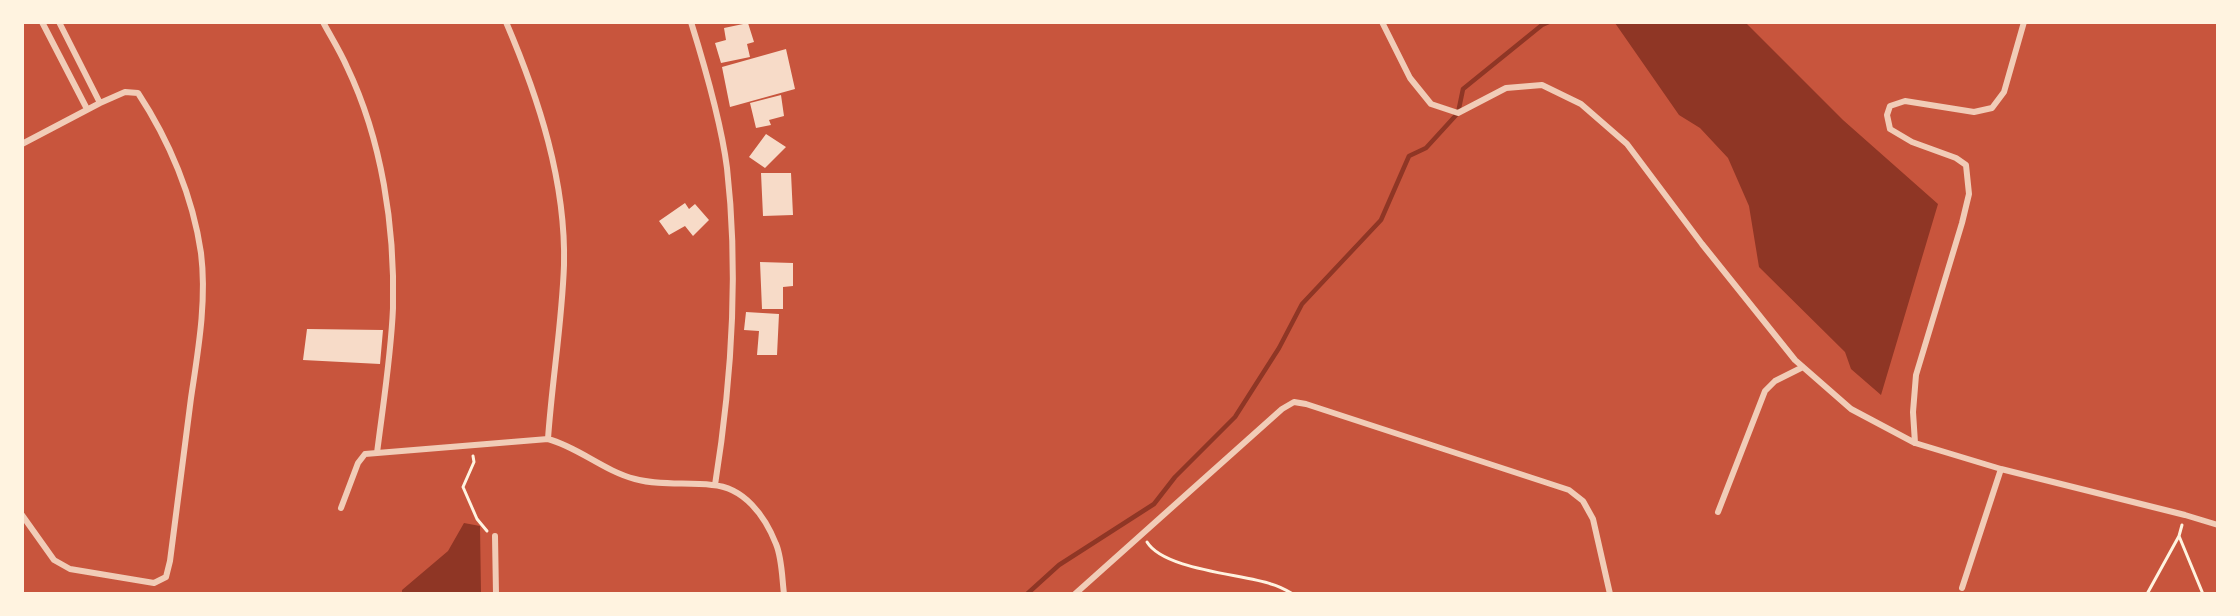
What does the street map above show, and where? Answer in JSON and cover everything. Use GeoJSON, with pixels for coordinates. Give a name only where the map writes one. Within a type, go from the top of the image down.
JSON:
{"type":"FeatureCollection","features":[{"type":"Feature","properties":{"kind":"street"},"geometry":{"type":"LineString","coordinates":[[42,22],[87,109]]}},
{"type":"Feature","properties":{"kind":"street"},"geometry":{"type":"LineString","coordinates":[[59,22],[100,103]]}},
{"type":"Feature","properties":{"kind":"street"},"geometry":{"type":"LineString","coordinates":[[323,22],[347,67],[364,113],[380,166],[391,229],[393,307],[376,453]]}},
{"type":"Feature","properties":{"kind":"street"},"geometry":{"type":"LineString","coordinates":[[506,22],[524,63],[546,131],[561,209],[564,265],[548,439]]}},
{"type":"Feature","properties":{"kind":"street"},"geometry":{"type":"LineString","coordinates":[[691,22],[706,68],[726,165],[733,244],[734,304],[730,370],[715,484]]}},
{"type":"Feature","properties":{"kind":"street"},"geometry":{"type":"LineString","coordinates":[[1382,22],[1410,78],[1431,104],[1458,113],[1506,88],[1542,85],[1581,104],[1627,144],[1702,244],[1795,360],[1851,409],[1915,443],[2001,469],[2217,525]]}},
{"type":"Feature","properties":{"kind":"street"},"geometry":{"type":"LineString","coordinates":[[1915,443],[1913,412],[1916,375],[1969,194],[1966,165],[1956,158],[1912,142],[1890,129],[1887,115],[1890,106],[1905,101],[1974,112],[1992,108],[2004,92],[2024,22]]}},
{"type":"Feature","properties":{"kind":"street"},"geometry":{"type":"LineString","coordinates":[[22,144],[87,109],[125,92],[138,93],[176,165],[191,205],[201,254],[203,280],[201,331],[166,577],[154,583],[70,569],[54,560],[22,514]]}},
{"type":"Feature","properties":{"kind":"street"},"geometry":{"type":"LineString","coordinates":[[1718,512],[1765,391],[1775,381],[1803,367]]}},
{"type":"Feature","properties":{"kind":"street"},"geometry":{"type":"LineString","coordinates":[[1075,594],[1282,409],[1293,402],[1306,404],[1569,490],[1583,501],[1593,519],[1610,594]]}},
{"type":"Feature","properties":{"kind":"street"},"geometry":{"type":"LineString","coordinates":[[341,508],[358,463],[365,454],[548,439],[563,443],[632,478],[654,483],[715,484],[741,494],[758,512],[777,545],[784,594]]}},
{"type":"Feature","properties":{"kind":"street"},"geometry":{"type":"LineString","coordinates":[[1962,588],[2001,469]]}},
{"type":"Feature","properties":{"kind":"street"},"geometry":{"type":"LineString","coordinates":[[495,536],[496,594]]}},
{"type":"Feature","properties":{"kind":"path"},"geometry":{"type":"LineString","coordinates":[[472,446],[474,462],[464,487],[477,519],[486,531],[495,536]]}},
{"type":"Feature","properties":{"kind":"path"},"geometry":{"type":"LineString","coordinates":[[2147,594],[2179,536],[2185,515]]}},
{"type":"Feature","properties":{"kind":"path"},"geometry":{"type":"LineString","coordinates":[[2179,536],[2204,594]]}},
{"type":"Feature","properties":{"kind":"path"},"geometry":{"type":"LineString","coordinates":[[1151,548],[1162,555],[1204,570],[1271,584],[1293,594]]}},
{"type":"Feature","properties":{"kind":"shaded area"},"geometry":{"type":"Polygon","coordinates":[[[1615,23],[1746,23],[1843,120],[1938,204],[1881,395],[1851,369],[1845,352],[1759,267],[1749,206],[1728,158],[1700,128],[1679,115],[1615,23]]]}},
{"type":"Feature","properties":{"kind":"shaded area"},"geometry":{"type":"Polygon","coordinates":[[[464,523],[480,526],[481,593],[402,593],[402,590],[448,551],[464,523]]]}},
{"type":"Feature","properties":{"kind":"building"},"geometry":{"type":"Polygon","coordinates":[[[748,23],[754,42],[747,44],[750,57],[721,63],[715,43],[726,40],[724,28],[748,23]]]}},
{"type":"Feature","properties":{"kind":"building"},"geometry":{"type":"Polygon","coordinates":[[[786,49],[795,89],[730,107],[722,67],[786,49]]]}},
{"type":"Feature","properties":{"kind":"building"},"geometry":{"type":"Polygon","coordinates":[[[781,95],[784,116],[769,120],[771,125],[756,128],[750,103],[781,95]]]}},
{"type":"Feature","properties":{"kind":"building"},"geometry":{"type":"Polygon","coordinates":[[[766,134],[786,147],[765,168],[749,157],[766,134]]]}},
{"type":"Feature","properties":{"kind":"building"},"geometry":{"type":"Polygon","coordinates":[[[761,173],[791,173],[793,215],[763,216],[761,173]]]}},
{"type":"Feature","properties":{"kind":"building"},"geometry":{"type":"Polygon","coordinates":[[[685,203],[689,209],[695,204],[709,220],[693,236],[685,226],[669,235],[659,221],[685,203]]]}},
{"type":"Feature","properties":{"kind":"building"},"geometry":{"type":"Polygon","coordinates":[[[760,262],[793,263],[793,286],[783,287],[783,309],[762,309],[760,262]]]}},
{"type":"Feature","properties":{"kind":"building"},"geometry":{"type":"Polygon","coordinates":[[[746,312],[779,314],[777,355],[757,355],[759,331],[744,330],[746,312]]]}},
{"type":"Feature","properties":{"kind":"building"},"geometry":{"type":"Polygon","coordinates":[[[307,329],[383,330],[380,364],[303,360],[307,329]]]}},
{"type":"Feature","properties":{"kind":"waterway"},"geometry":{"type":"LineString","coordinates":[[1027,594],[1059,565],[1154,504],[1175,477],[1235,417],[1279,348],[1302,304],[1381,220],[1409,156],[1426,148],[1458,113],[1463,89],[1542,25],[1549,22]]}}]}
